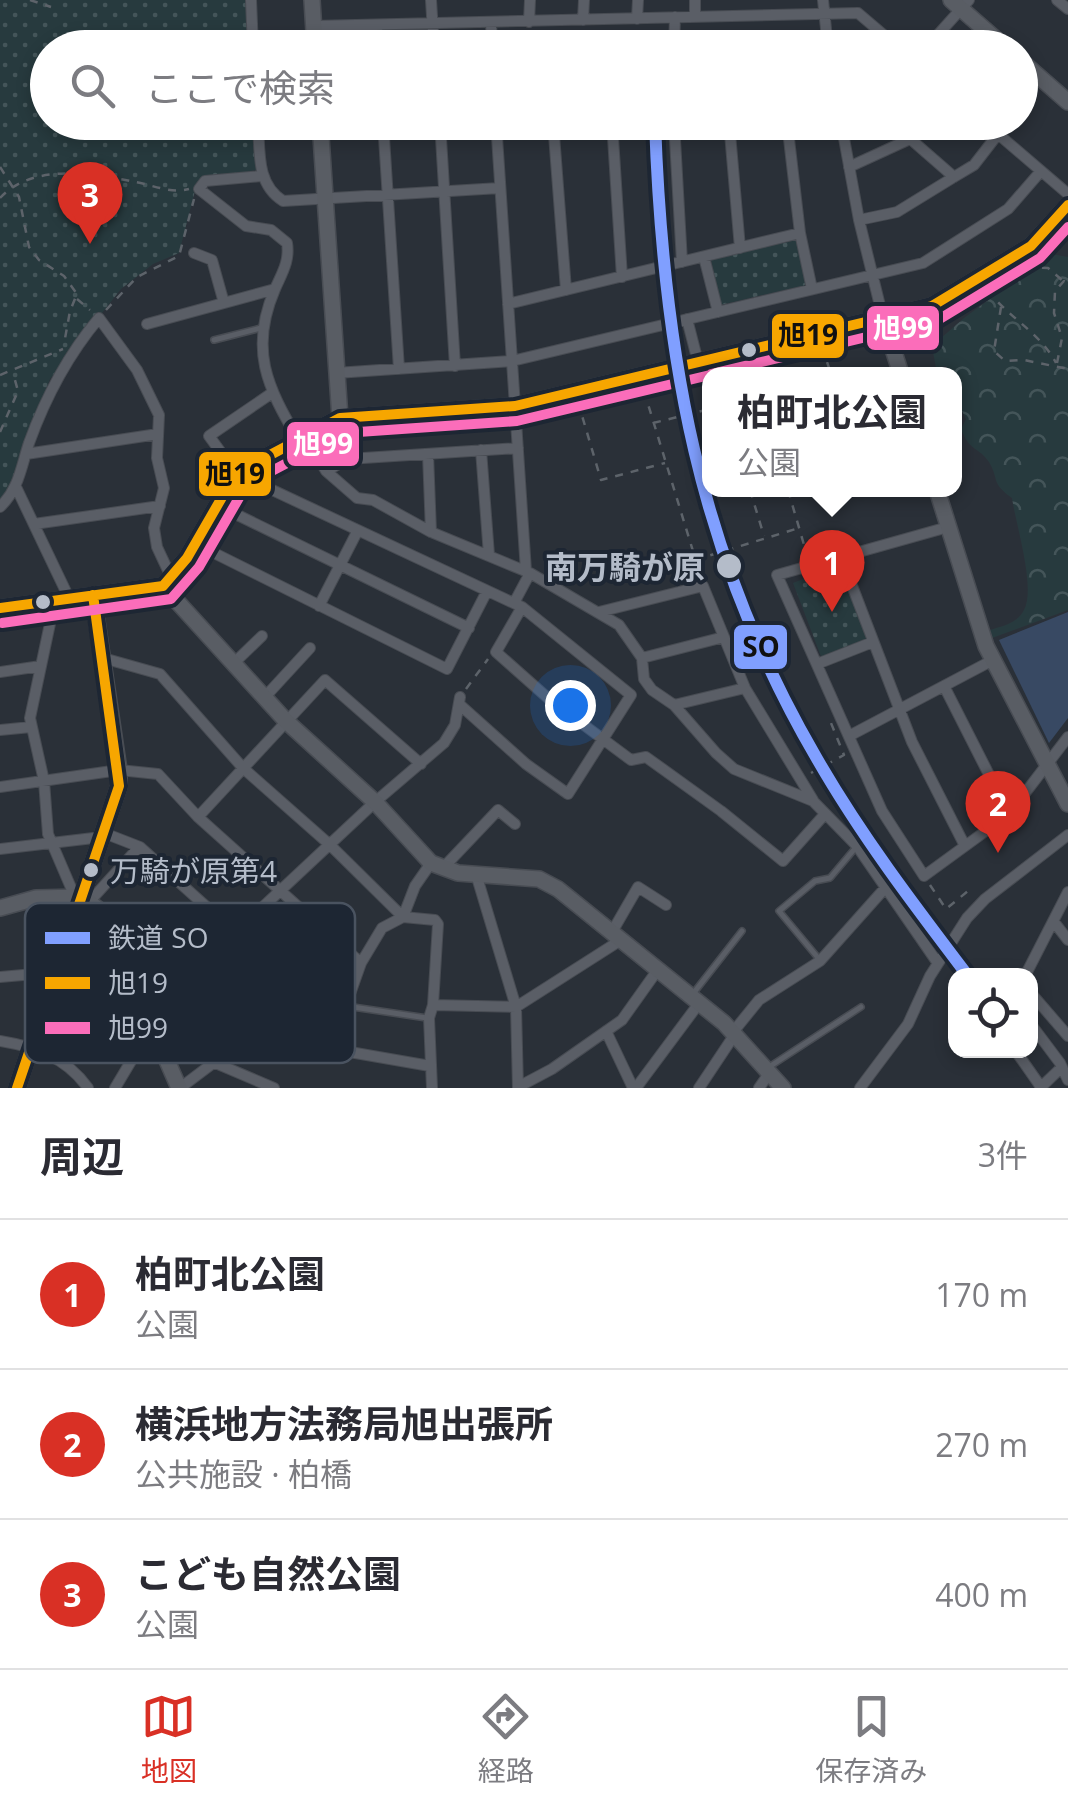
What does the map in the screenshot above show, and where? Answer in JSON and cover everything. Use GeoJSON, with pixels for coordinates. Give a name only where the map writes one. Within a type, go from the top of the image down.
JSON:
{"type":"FeatureCollection","features":[{"type":"Feature","properties":{"kind":"street"},"geometry":{"type":"LineString","coordinates":[[250,0],[252,30]]}},
{"type":"Feature","properties":{"kind":"street"},"geometry":{"type":"LineString","coordinates":[[312,0],[314,30]]}},
{"type":"Feature","properties":{"kind":"street"},"geometry":{"type":"LineString","coordinates":[[431,0],[433,30]]}},
{"type":"Feature","properties":{"kind":"street"},"geometry":{"type":"LineString","coordinates":[[529,22],[530,0]]}},
{"type":"Feature","properties":{"kind":"street"},"geometry":{"type":"LineString","coordinates":[[583,20],[584,0]]}},
{"type":"Feature","properties":{"kind":"street"},"geometry":{"type":"LineString","coordinates":[[637,19],[638,0]]}},
{"type":"Feature","properties":{"kind":"street"},"geometry":{"type":"LineString","coordinates":[[695,0],[695,17]]}},
{"type":"Feature","properties":{"kind":"street"},"geometry":{"type":"LineString","coordinates":[[822,0],[825,30]]}},
{"type":"Feature","properties":{"kind":"street"},"geometry":{"type":"LineString","coordinates":[[1057,0],[1068,10]]}},
{"type":"Feature","properties":{"kind":"street"},"geometry":{"type":"LineString","coordinates":[[940,30],[960,3],[988,30]]}},
{"type":"Feature","properties":{"kind":"street"},"geometry":{"type":"LineString","coordinates":[[314,26],[858,13],[878,30]]}},
{"type":"Feature","properties":{"kind":"street"},"geometry":{"type":"LineString","coordinates":[[675,18],[675,30]]}},
{"type":"Feature","properties":{"kind":"street"},"geometry":{"type":"LineString","coordinates":[[491,22],[491,30]]}},
{"type":"Feature","properties":{"kind":"street"},"geometry":{"type":"LineString","coordinates":[[377,25],[377,30]]}},
{"type":"Feature","properties":{"kind":"street"},"geometry":{"type":"LineString","coordinates":[[1038,76],[1068,102]]}},
{"type":"Feature","properties":{"kind":"street"},"geometry":{"type":"LineString","coordinates":[[259,140],[261,176],[278,200],[500,188]]}},
{"type":"Feature","properties":{"kind":"street"},"geometry":{"type":"LineString","coordinates":[[321,140],[340,418]]}},
{"type":"Feature","properties":{"kind":"street"},"geometry":{"type":"LineString","coordinates":[[384,140],[399,369]]}},
{"type":"Feature","properties":{"kind":"street"},"geometry":{"type":"LineString","coordinates":[[441,140],[455,366]]}},
{"type":"Feature","properties":{"kind":"street"},"geometry":{"type":"LineString","coordinates":[[497,140],[528,572],[518,605],[494,653],[631,760],[646,758],[721,810],[782,861],[826,814]]}},
{"type":"Feature","properties":{"kind":"street"},"geometry":{"type":"LineString","coordinates":[[555,140],[566,290]]}},
{"type":"Feature","properties":{"kind":"street"},"geometry":{"type":"LineString","coordinates":[[613,140],[622,276]]}},
{"type":"Feature","properties":{"kind":"street"},"geometry":{"type":"LineString","coordinates":[[675,140],[682,262]]}},
{"type":"Feature","properties":{"kind":"street"},"geometry":{"type":"LineString","coordinates":[[731,140],[740,248]]}},
{"type":"Feature","properties":{"kind":"street"},"geometry":{"type":"LineString","coordinates":[[788,140],[800,234],[812,289]]}},
{"type":"Feature","properties":{"kind":"street"},"geometry":{"type":"LineString","coordinates":[[844,140],[872,275],[899,367]]}},
{"type":"Feature","properties":{"kind":"street"},"geometry":{"type":"LineString","coordinates":[[849,167],[908,140]]}},
{"type":"Feature","properties":{"kind":"street"},"geometry":{"type":"LineString","coordinates":[[911,140],[954,177]]}},
{"type":"Feature","properties":{"kind":"street"},"geometry":{"type":"LineString","coordinates":[[859,220],[897,212],[974,165],[993,140]]}},
{"type":"Feature","properties":{"kind":"street"},"geometry":{"type":"LineString","coordinates":[[1005,140],[1068,194]]}},
{"type":"Feature","properties":{"kind":"street"},"geometry":{"type":"LineString","coordinates":[[336,373],[512,361],[923,262],[1008,209],[1041,171]]}},
{"type":"Feature","properties":{"kind":"street"},"geometry":{"type":"LineString","coordinates":[[261,176],[206,181],[198,189],[246,226],[271,230],[287,244],[289,254],[264,328],[262,358],[272,394],[326,470],[358,498],[372,500],[431,532],[528,572],[619,625],[642,658],[644,679],[652,690],[674,705],[734,769],[814,801]]}},
{"type":"Feature","properties":{"kind":"street"},"geometry":{"type":"LineString","coordinates":[[0,608],[167,581],[196,544],[236,473],[340,418],[515,406],[940,302],[1031,246],[1068,205]]}},
{"type":"Feature","properties":{"kind":"street"},"geometry":{"type":"LineString","coordinates":[[508,304],[800,234]]}},
{"type":"Feature","properties":{"kind":"street"},"geometry":{"type":"LineString","coordinates":[[194,253],[212,260],[224,303]]}},
{"type":"Feature","properties":{"kind":"street"},"geometry":{"type":"LineString","coordinates":[[704,256],[718,312]]}},
{"type":"Feature","properties":{"kind":"street"},"geometry":{"type":"LineString","coordinates":[[147,324],[275,290]]}},
{"type":"Feature","properties":{"kind":"street"},"geometry":{"type":"LineString","coordinates":[[0,506],[14,494],[26,454],[64,363],[99,318],[137,370],[159,415],[157,458],[164,488],[154,528],[167,581],[264,698],[437,866],[538,879],[558,889],[696,998],[784,1088]]}},
{"type":"Feature","properties":{"kind":"street"},"geometry":{"type":"LineString","coordinates":[[687,320],[698,362]]}},
{"type":"Feature","properties":{"kind":"street"},"geometry":{"type":"LineString","coordinates":[[113,341],[125,334]]}},
{"type":"Feature","properties":{"kind":"street"},"geometry":{"type":"LineString","coordinates":[[272,394],[209,436],[236,473],[518,605],[632,694],[568,794],[526,764],[459,701]]}},
{"type":"Feature","properties":{"kind":"street"},"geometry":{"type":"LineString","coordinates":[[26,454],[158,434]]}},
{"type":"Feature","properties":{"kind":"street"},"geometry":{"type":"LineString","coordinates":[[326,470],[348,459],[518,448]]}},
{"type":"Feature","properties":{"kind":"street"},"geometry":{"type":"LineString","coordinates":[[481,450],[489,555]]}},
{"type":"Feature","properties":{"kind":"street"},"geometry":{"type":"LineString","coordinates":[[428,454],[431,532]]}},
{"type":"Feature","properties":{"kind":"street"},"geometry":{"type":"LineString","coordinates":[[16,487],[62,599],[41,666],[31,727],[44,781],[50,843],[88,903]]}},
{"type":"Feature","properties":{"kind":"street"},"geometry":{"type":"LineString","coordinates":[[939,497],[993,660],[1068,804]]}},
{"type":"Feature","properties":{"kind":"street"},"geometry":{"type":"LineString","coordinates":[[217,505],[470,628]]}},
{"type":"Feature","properties":{"kind":"street"},"geometry":{"type":"LineString","coordinates":[[34,524],[160,506]]}},
{"type":"Feature","properties":{"kind":"street"},"geometry":{"type":"LineString","coordinates":[[948,527],[777,574],[882,811],[924,876],[1009,814],[1068,737]]}},
{"type":"Feature","properties":{"kind":"street"},"geometry":{"type":"LineString","coordinates":[[320,606],[358,530]]}},
{"type":"Feature","properties":{"kind":"street"},"geometry":{"type":"LineString","coordinates":[[196,544],[448,669],[486,592]]}},
{"type":"Feature","properties":{"kind":"street"},"geometry":{"type":"LineString","coordinates":[[840,557],[912,742],[965,846]]}},
{"type":"Feature","properties":{"kind":"street"},"geometry":{"type":"LineString","coordinates":[[599,612],[703,586],[746,688],[814,801],[857,846],[940,958]]}},
{"type":"Feature","properties":{"kind":"street"},"geometry":{"type":"LineString","coordinates":[[81,903],[119,786],[92,595]]}},
{"type":"Feature","properties":{"kind":"street"},"geometry":{"type":"LineString","coordinates":[[234,663],[262,636]]}},
{"type":"Feature","properties":{"kind":"street"},"geometry":{"type":"LineString","coordinates":[[642,658],[724,638]]}},
{"type":"Feature","properties":{"kind":"street"},"geometry":{"type":"LineString","coordinates":[[817,664],[873,642]]}},
{"type":"Feature","properties":{"kind":"street"},"geometry":{"type":"LineString","coordinates":[[264,698],[310,648]]}},
{"type":"Feature","properties":{"kind":"street"},"geometry":{"type":"LineString","coordinates":[[102,658],[160,674],[243,768],[330,844],[403,917]]}},
{"type":"Feature","properties":{"kind":"street"},"geometry":{"type":"LineString","coordinates":[[849,736],[993,660]]}},
{"type":"Feature","properties":{"kind":"street"},"geometry":{"type":"LineString","coordinates":[[0,672],[41,666]]}},
{"type":"Feature","properties":{"kind":"street"},"geometry":{"type":"LineString","coordinates":[[198,817],[325,680],[420,764]]}},
{"type":"Feature","properties":{"kind":"street"},"geometry":{"type":"LineString","coordinates":[[944,686],[1009,814]]}},
{"type":"Feature","properties":{"kind":"street"},"geometry":{"type":"LineString","coordinates":[[674,705],[746,688]]}},
{"type":"Feature","properties":{"kind":"street"},"geometry":{"type":"LineString","coordinates":[[266,903],[444,743],[456,725],[459,701]]}},
{"type":"Feature","properties":{"kind":"street"},"geometry":{"type":"LineString","coordinates":[[0,730],[31,727]]}},
{"type":"Feature","properties":{"kind":"street"},"geometry":{"type":"LineString","coordinates":[[0,787],[119,770],[158,774],[291,903]]}},
{"type":"Feature","properties":{"kind":"street"},"geometry":{"type":"LineString","coordinates":[[403,917],[415,886],[498,810],[515,824]]}},
{"type":"Feature","properties":{"kind":"street"},"geometry":{"type":"LineString","coordinates":[[860,1088],[908,1024],[940,958],[979,904],[1068,834]]}},
{"type":"Feature","properties":{"kind":"street"},"geometry":{"type":"LineString","coordinates":[[0,849],[103,835],[139,846],[203,903]]}},
{"type":"Feature","properties":{"kind":"street"},"geometry":{"type":"LineString","coordinates":[[0,908],[36,898],[82,899],[139,846]]}},
{"type":"Feature","properties":{"kind":"street"},"geometry":{"type":"LineString","coordinates":[[476,874],[516,1006],[518,1088],[622,1020],[659,968]]}},
{"type":"Feature","properties":{"kind":"street"},"geometry":{"type":"LineString","coordinates":[[433,1005],[516,1006],[616,936],[638,887],[666,905]]}},
{"type":"Feature","properties":{"kind":"street"},"geometry":{"type":"LineString","coordinates":[[699,1088],[760,1000],[841,940],[886,887]]}},
{"type":"Feature","properties":{"kind":"street"},"geometry":{"type":"LineString","coordinates":[[1030,968],[1068,892]]}},
{"type":"Feature","properties":{"kind":"street"},"geometry":{"type":"LineString","coordinates":[[355,980],[382,928],[403,917],[435,920],[438,924],[430,1018],[432,1088]]}},
{"type":"Feature","properties":{"kind":"street"},"geometry":{"type":"LineString","coordinates":[[1054,922],[1068,940]]}},
{"type":"Feature","properties":{"kind":"street"},"geometry":{"type":"LineString","coordinates":[[355,958],[361,963]]}},
{"type":"Feature","properties":{"kind":"street"},"geometry":{"type":"LineString","coordinates":[[0,977],[25,975]]}},
{"type":"Feature","properties":{"kind":"street"},"geometry":{"type":"LineString","coordinates":[[606,1031],[634,1088],[696,998]]}},
{"type":"Feature","properties":{"kind":"street"},"geometry":{"type":"LineString","coordinates":[[1038,1001],[1068,1036]]}},
{"type":"Feature","properties":{"kind":"street"},"geometry":{"type":"LineString","coordinates":[[1038,1033],[1064,1062],[1068,1080]]}},
{"type":"Feature","properties":{"kind":"street"},"geometry":{"type":"LineString","coordinates":[[0,1041],[25,1046]]}},
{"type":"Feature","properties":{"kind":"street"},"geometry":{"type":"LineString","coordinates":[[355,1053],[430,1066]]}},
{"type":"Feature","properties":{"kind":"street"},"geometry":{"type":"LineString","coordinates":[[1020,1058],[1040,1088],[1064,1062]]}},
{"type":"Feature","properties":{"kind":"street"},"geometry":{"type":"LineString","coordinates":[[18,1088],[27,1063]]}},
{"type":"Feature","properties":{"kind":"street"},"geometry":{"type":"LineString","coordinates":[[62,1063],[88,1088]]}},
{"type":"Feature","properties":{"kind":"street"},"geometry":{"type":"LineString","coordinates":[[115,1088],[130,1063]]}},
{"type":"Feature","properties":{"kind":"street"},"geometry":{"type":"LineString","coordinates":[[169,1063],[180,1088],[213,1063]]}},
{"type":"Feature","properties":{"kind":"street"},"geometry":{"type":"LineString","coordinates":[[216,1063],[274,1088]]}},
{"type":"Feature","properties":{"kind":"street"},"geometry":{"type":"LineString","coordinates":[[759,1088],[768,1071]]}},
{"type":"Feature","properties":{"kind":"lane"},"geometry":{"type":"LineString","coordinates":[[214,340],[264,328]]}},
{"type":"Feature","properties":{"kind":"lane"},"geometry":{"type":"LineString","coordinates":[[819,959],[780,911],[815,881],[830,878],[857,846]]}},
{"type":"Feature","properties":{"kind":"lane"},"geometry":{"type":"LineString","coordinates":[[696,998],[742,930]]}},
{"type":"Feature","properties":{"kind":"lane"},"geometry":{"type":"LineString","coordinates":[[355,1007],[430,1018]]}},
{"type":"Feature","properties":{"kind":"lane"},"geometry":{"type":"LineString","coordinates":[[768,1071],[861,1007]]}},
{"type":"Feature","properties":{"kind":"path"},"geometry":{"type":"LineString","coordinates":[[30,0],[51,6]]}},
{"type":"Feature","properties":{"kind":"path"},"geometry":{"type":"LineString","coordinates":[[0,167],[22,204],[29,247],[39,260],[72,284],[77,299],[88,308]]}},
{"type":"Feature","properties":{"kind":"path"},"geometry":{"type":"LineString","coordinates":[[0,198],[12,185],[54,174],[130,181],[177,192],[193,185],[198,189],[178,256],[136,277],[99,318]]}},
{"type":"Feature","properties":{"kind":"path"},"geometry":{"type":"LineString","coordinates":[[1027,262],[1048,268],[1066,283],[1055,291],[1062,338],[1057,364]]}},
{"type":"Feature","properties":{"kind":"path"},"geometry":{"type":"LineString","coordinates":[[986,287],[1001,308],[1041,338],[1057,364]]}},
{"type":"Feature","properties":{"kind":"path"},"geometry":{"type":"LineString","coordinates":[[0,375],[64,349],[70,312],[77,299]]}},
{"type":"Feature","properties":{"kind":"path"},"geometry":{"type":"LineString","coordinates":[[1001,308],[994,351],[1005,362],[1024,360],[1068,369]]}},
{"type":"Feature","properties":{"kind":"path"},"geometry":{"type":"LineString","coordinates":[[821,344],[828,367]]}},
{"type":"Feature","properties":{"kind":"path"},"geometry":{"type":"LineString","coordinates":[[780,354],[784,367]]}},
{"type":"Feature","properties":{"kind":"path"},"geometry":{"type":"LineString","coordinates":[[0,432],[18,391],[13,372]]}},
{"type":"Feature","properties":{"kind":"path"},"geometry":{"type":"LineString","coordinates":[[642,384],[703,586]]}},
{"type":"Feature","properties":{"kind":"path"},"geometry":{"type":"LineString","coordinates":[[578,402],[601,480],[666,463]]}},
{"type":"Feature","properties":{"kind":"path"},"geometry":{"type":"LineString","coordinates":[[652,423],[702,411]]}},
{"type":"Feature","properties":{"kind":"path"},"geometry":{"type":"LineString","coordinates":[[752,497],[764,538]]}},
{"type":"Feature","properties":{"kind":"path"},"geometry":{"type":"LineString","coordinates":[[790,497],[809,566]]}},
{"type":"Feature","properties":{"kind":"path"},"geometry":{"type":"LineString","coordinates":[[695,560],[799,528]]}},
{"type":"Feature","properties":{"kind":"path"},"geometry":{"type":"LineString","coordinates":[[459,701],[494,653]]}},
{"type":"Feature","properties":{"kind":"path"},"geometry":{"type":"LineString","coordinates":[[831,725],[848,763]]}},
{"type":"Feature","properties":{"kind":"path"},"geometry":{"type":"LineString","coordinates":[[810,774],[844,755]]}},
{"type":"Feature","properties":{"kind":"path"},"geometry":{"type":"LineString","coordinates":[[933,890],[946,908],[968,891],[976,900]]}},
{"type":"Feature","properties":{"kind":"green space"},"geometry":{"type":"Polygon","coordinates":[[[0,0],[246,0],[248,30],[30,30],[30,140],[254,140],[256,170],[201,181],[196,187],[179,253],[153,264],[121,289],[50,379],[7,496],[0,501],[0,0]]]}},
{"type":"Feature","properties":{"kind":"green space"},"geometry":{"type":"Polygon","coordinates":[[[796,240],[806,285],[720,305],[711,259],[796,240]]]}},
{"type":"Feature","properties":{"kind":"green space"},"geometry":{"type":"Polygon","coordinates":[[[1051,254],[1068,257],[1068,610],[992,638],[990,630],[1018,618],[1024,610],[1027,572],[1012,498],[998,485],[989,462],[962,431],[966,419],[962,411],[962,367],[936,367],[932,346],[1051,254]]]}},
{"type":"Feature","properties":{"kind":"green space"},"geometry":{"type":"Polygon","coordinates":[[[841,564],[871,641],[822,659],[793,583],[841,564]]]}},
{"type":"Feature","properties":{"kind":"water"},"geometry":{"type":"Polygon","coordinates":[[[1068,612],[1068,718],[1049,743],[999,640],[1068,612]]]}},
{"type":"Feature","properties":{"kind":"rail line","name":"SO"},"geometry":{"type":"LineString","coordinates":[[656,140],[659,207],[678,371],[702,480]]}},
{"type":"Feature","properties":{"kind":"rail line","name":"SO"},"geometry":{"type":"LineString","coordinates":[[707,497],[742,605],[816,757],[888,869],[962,968]]}},
{"type":"Feature","properties":{"kind":"transit line","name":"旭19"},"geometry":{"type":"LineString","coordinates":[[0,608],[163,586],[187,558],[236,473],[340,418],[515,406],[932,306],[1031,246],[1068,205]]}},
{"type":"Feature","properties":{"kind":"transit line","name":"旭99"},"geometry":{"type":"LineString","coordinates":[[740,367],[938,320],[1040,258],[1068,227]]}},
{"type":"Feature","properties":{"kind":"transit line","name":"旭99"},"geometry":{"type":"LineString","coordinates":[[2,623],[171,599],[199,567],[247,484],[344,433],[517,421],[702,377]]}},
{"type":"Feature","properties":{"kind":"transit line","name":"旭19"},"geometry":{"type":"LineString","coordinates":[[79,903],[119,786],[93,595]]}},
{"type":"Feature","properties":{"kind":"transit line","name":"旭19"},"geometry":{"type":"LineString","coordinates":[[17,1088],[25,1063]]}},
{"type":"Feature","properties":{"kind":"place","name":"こども自然公園"},"geometry":{"type":"Point","coordinates":[90,244]}},
{"type":"Feature","properties":{"kind":"place","name":"南万騎が原"},"geometry":{"type":"Point","coordinates":[729,566]}},
{"type":"Feature","properties":{"kind":"place","name":"柏町北公園"},"geometry":{"type":"Point","coordinates":[832,612]}},
{"type":"Feature","properties":{"kind":"place","name":"横浜地方法務局旭出張所"},"geometry":{"type":"Point","coordinates":[998,853]}},
{"type":"Feature","properties":{"kind":"place","name":"万騎が原第4"},"geometry":{"type":"Point","coordinates":[91,870]}}]}
